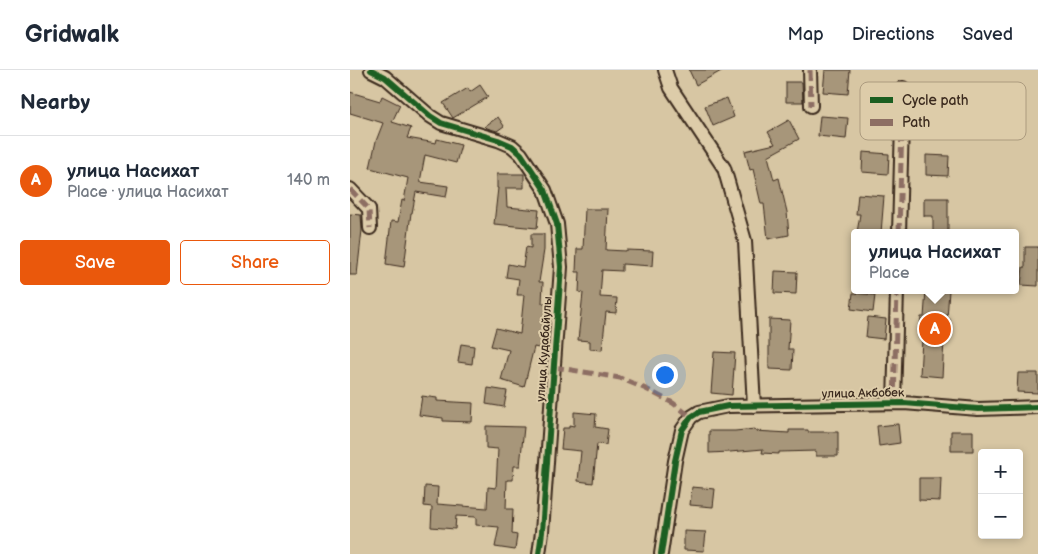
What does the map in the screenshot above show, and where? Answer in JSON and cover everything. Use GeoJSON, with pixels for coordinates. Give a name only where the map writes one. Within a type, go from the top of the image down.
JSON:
{"type":"FeatureCollection","features":[{"type":"Feature","properties":{"kind":"street","name":"улица Кудабайулы"},"geometry":{"type":"LineString","coordinates":[[371,70],[384,77],[430,116],[442,123],[512,146],[521,154],[545,190],[557,224],[561,267],[539,554]]}},
{"type":"Feature","properties":{"kind":"street"},"geometry":{"type":"LineString","coordinates":[[665,70],[671,88],[724,168],[745,241],[754,406]]}},
{"type":"Feature","properties":{"kind":"street"},"geometry":{"type":"LineString","coordinates":[[810,70],[811,106]]}},
{"type":"Feature","properties":{"kind":"street"},"geometry":{"type":"LineString","coordinates":[[899,229],[902,140]]}},
{"type":"Feature","properties":{"kind":"street"},"geometry":{"type":"LineString","coordinates":[[350,189],[369,209],[370,228]]}},
{"type":"Feature","properties":{"kind":"street"},"geometry":{"type":"LineString","coordinates":[[894,403],[897,294]]}},
{"type":"Feature","properties":{"kind":"street","name":"улица Акбобек"},"geometry":{"type":"LineString","coordinates":[[661,554],[675,461],[682,430],[691,417],[699,412],[728,406],[894,403],[978,409],[1038,407]]}},
{"type":"Feature","properties":{"kind":"building"},"geometry":{"type":"Polygon","coordinates":[[[689,70],[723,70],[696,85],[689,70]]]}},
{"type":"Feature","properties":{"kind":"building"},"geometry":{"type":"Polygon","coordinates":[[[825,70],[850,70],[848,94],[823,92],[825,70]]]}},
{"type":"Feature","properties":{"kind":"building"},"geometry":{"type":"Polygon","coordinates":[[[786,82],[802,82],[803,102],[786,102],[786,82]]]}},
{"type":"Feature","properties":{"kind":"building"},"geometry":{"type":"Polygon","coordinates":[[[480,85],[488,97],[453,118],[443,103],[468,88],[470,92],[480,85]]]}},
{"type":"Feature","properties":{"kind":"building"},"geometry":{"type":"Polygon","coordinates":[[[350,92],[380,101],[382,96],[400,105],[392,122],[411,128],[407,138],[436,143],[437,139],[461,145],[456,163],[425,155],[420,182],[448,186],[446,197],[416,192],[411,213],[404,267],[386,264],[391,221],[398,222],[408,178],[370,168],[376,141],[383,123],[350,113],[350,92]]]}},
{"type":"Feature","properties":{"kind":"building"},"geometry":{"type":"Polygon","coordinates":[[[727,98],[734,117],[713,126],[705,106],[727,98]]]}},
{"type":"Feature","properties":{"kind":"building"},"geometry":{"type":"Polygon","coordinates":[[[820,116],[848,118],[846,139],[818,136],[820,116]]]}},
{"type":"Feature","properties":{"kind":"building"},"geometry":{"type":"Polygon","coordinates":[[[498,117],[504,126],[497,131],[485,126],[498,117]]]}},
{"type":"Feature","properties":{"kind":"building"},"geometry":{"type":"Polygon","coordinates":[[[789,120],[799,139],[768,156],[774,180],[779,178],[787,212],[789,235],[768,239],[764,204],[761,204],[753,169],[750,170],[745,151],[775,144],[768,132],[789,120]]]}},
{"type":"Feature","properties":{"kind":"building"},"geometry":{"type":"Polygon","coordinates":[[[863,152],[889,154],[888,174],[862,172],[863,152]]]}},
{"type":"Feature","properties":{"kind":"building"},"geometry":{"type":"Polygon","coordinates":[[[926,155],[949,156],[948,176],[926,175],[926,155]]]}},
{"type":"Feature","properties":{"kind":"building"},"geometry":{"type":"Polygon","coordinates":[[[497,174],[524,174],[524,188],[506,188],[507,207],[539,210],[537,228],[494,224],[498,188],[497,174]]]}},
{"type":"Feature","properties":{"kind":"building"},"geometry":{"type":"Polygon","coordinates":[[[858,194],[884,196],[881,229],[858,229],[860,214],[856,214],[858,194]]]}},
{"type":"Feature","properties":{"kind":"building"},"geometry":{"type":"Polygon","coordinates":[[[924,198],[948,198],[948,229],[933,229],[933,216],[924,216],[924,198]]]}},
{"type":"Feature","properties":{"kind":"building"},"geometry":{"type":"Polygon","coordinates":[[[585,209],[608,209],[606,250],[653,251],[652,266],[622,264],[622,271],[602,270],[600,297],[617,298],[616,313],[606,312],[602,350],[590,349],[590,341],[578,340],[583,293],[579,292],[580,272],[576,272],[577,249],[583,249],[585,209]]]}},
{"type":"Feature","properties":{"kind":"building"},"geometry":{"type":"Polygon","coordinates":[[[350,214],[361,215],[362,230],[357,275],[350,275],[350,214]]]}},
{"type":"Feature","properties":{"kind":"building"},"geometry":{"type":"Polygon","coordinates":[[[531,234],[544,234],[544,250],[539,282],[543,282],[542,303],[547,303],[543,349],[534,347],[524,387],[501,380],[509,350],[491,346],[496,328],[520,334],[524,295],[517,295],[519,279],[506,277],[508,264],[523,267],[526,247],[531,248],[531,234]]]}},
{"type":"Feature","properties":{"kind":"building"},"geometry":{"type":"Polygon","coordinates":[[[1025,247],[1038,247],[1038,286],[1021,285],[1023,267],[1025,267],[1025,247]]]}},
{"type":"Feature","properties":{"kind":"building"},"geometry":{"type":"Polygon","coordinates":[[[775,271],[797,272],[796,294],[774,293],[775,271]]]}},
{"type":"Feature","properties":{"kind":"building"},"geometry":{"type":"Polygon","coordinates":[[[853,294],[875,295],[873,312],[851,309],[853,294]]]}},
{"type":"Feature","properties":{"kind":"building"},"geometry":{"type":"Polygon","coordinates":[[[926,294],[949,294],[947,319],[950,319],[949,340],[944,340],[942,377],[920,375],[922,339],[919,338],[921,317],[924,317],[926,294]]]}},
{"type":"Feature","properties":{"kind":"building"},"geometry":{"type":"Polygon","coordinates":[[[868,317],[886,319],[884,339],[866,337],[868,317]]]}},
{"type":"Feature","properties":{"kind":"building"},"geometry":{"type":"Polygon","coordinates":[[[769,319],[790,320],[788,349],[793,349],[792,370],[769,369],[769,319]]]}},
{"type":"Feature","properties":{"kind":"building"},"geometry":{"type":"Polygon","coordinates":[[[461,344],[474,346],[472,364],[458,362],[461,344]]]}},
{"type":"Feature","properties":{"kind":"building"},"geometry":{"type":"Polygon","coordinates":[[[714,352],[735,353],[732,395],[711,393],[714,352]]]}},
{"type":"Feature","properties":{"kind":"building"},"geometry":{"type":"Polygon","coordinates":[[[1018,373],[1038,373],[1038,393],[1017,392],[1018,373]]]}},
{"type":"Feature","properties":{"kind":"building"},"geometry":{"type":"Polygon","coordinates":[[[488,388],[507,391],[504,407],[486,404],[488,388]]]}},
{"type":"Feature","properties":{"kind":"building"},"geometry":{"type":"Polygon","coordinates":[[[422,396],[437,398],[437,401],[473,403],[472,422],[443,421],[443,418],[419,415],[422,396]]]}},
{"type":"Feature","properties":{"kind":"building"},"geometry":{"type":"Polygon","coordinates":[[[574,412],[596,414],[595,427],[608,429],[606,445],[597,444],[593,483],[578,481],[581,451],[561,449],[563,428],[569,428],[569,425],[574,426],[574,412]]]}},
{"type":"Feature","properties":{"kind":"building"},"geometry":{"type":"Polygon","coordinates":[[[898,424],[900,443],[879,446],[877,426],[898,424]]]}},
{"type":"Feature","properties":{"kind":"building"},"geometry":{"type":"Polygon","coordinates":[[[486,426],[524,427],[520,466],[514,466],[513,480],[507,480],[506,509],[513,509],[512,534],[517,535],[515,550],[495,547],[499,527],[476,525],[476,517],[456,516],[455,529],[431,527],[432,507],[424,506],[425,486],[438,487],[437,504],[487,508],[488,487],[496,488],[498,449],[486,448],[486,426]]]}},
{"type":"Feature","properties":{"kind":"building"},"geometry":{"type":"Polygon","coordinates":[[[755,429],[755,431],[789,433],[789,430],[838,432],[838,456],[816,456],[816,451],[779,452],[779,454],[762,453],[763,449],[709,453],[709,431],[755,429]]]}},
{"type":"Feature","properties":{"kind":"building"},"geometry":{"type":"Polygon","coordinates":[[[951,431],[973,431],[973,451],[951,451],[951,431]]]}},
{"type":"Feature","properties":{"kind":"building"},"geometry":{"type":"Polygon","coordinates":[[[919,478],[941,478],[940,501],[919,500],[919,478]]]}},
{"type":"Feature","properties":{"kind":"building"},"geometry":{"type":"Polygon","coordinates":[[[692,487],[715,489],[713,507],[690,505],[692,487]]]}},
{"type":"Feature","properties":{"kind":"building"},"geometry":{"type":"Polygon","coordinates":[[[684,531],[706,532],[704,551],[684,550],[684,531]]]}},
{"type":"Feature","properties":{"kind":"marked path"},"geometry":{"type":"LineString","coordinates":[[810,70],[811,106]]}},
{"type":"Feature","properties":{"kind":"marked path"},"geometry":{"type":"LineString","coordinates":[[899,229],[902,140]]}},
{"type":"Feature","properties":{"kind":"marked path"},"geometry":{"type":"LineString","coordinates":[[350,189],[369,209],[370,228]]}},
{"type":"Feature","properties":{"kind":"marked path"},"geometry":{"type":"LineString","coordinates":[[894,403],[897,294]]}},
{"type":"Feature","properties":{"kind":"marked path"},"geometry":{"type":"LineString","coordinates":[[554,367],[620,378],[673,403],[691,417]]}},
{"type":"Feature","properties":{"kind":"cycle path"},"geometry":{"type":"LineString","coordinates":[[371,70],[385,77],[430,116],[441,123],[512,146],[521,154],[545,190],[557,224],[561,267],[539,554]]}},
{"type":"Feature","properties":{"kind":"cycle path"},"geometry":{"type":"LineString","coordinates":[[661,554],[675,461],[682,430],[691,417],[699,412],[728,406],[904,403],[978,409],[1038,407]]}},
{"type":"Feature","properties":{"kind":"place","name":"улица Насихат"},"geometry":{"type":"Point","coordinates":[935,329]}}]}
